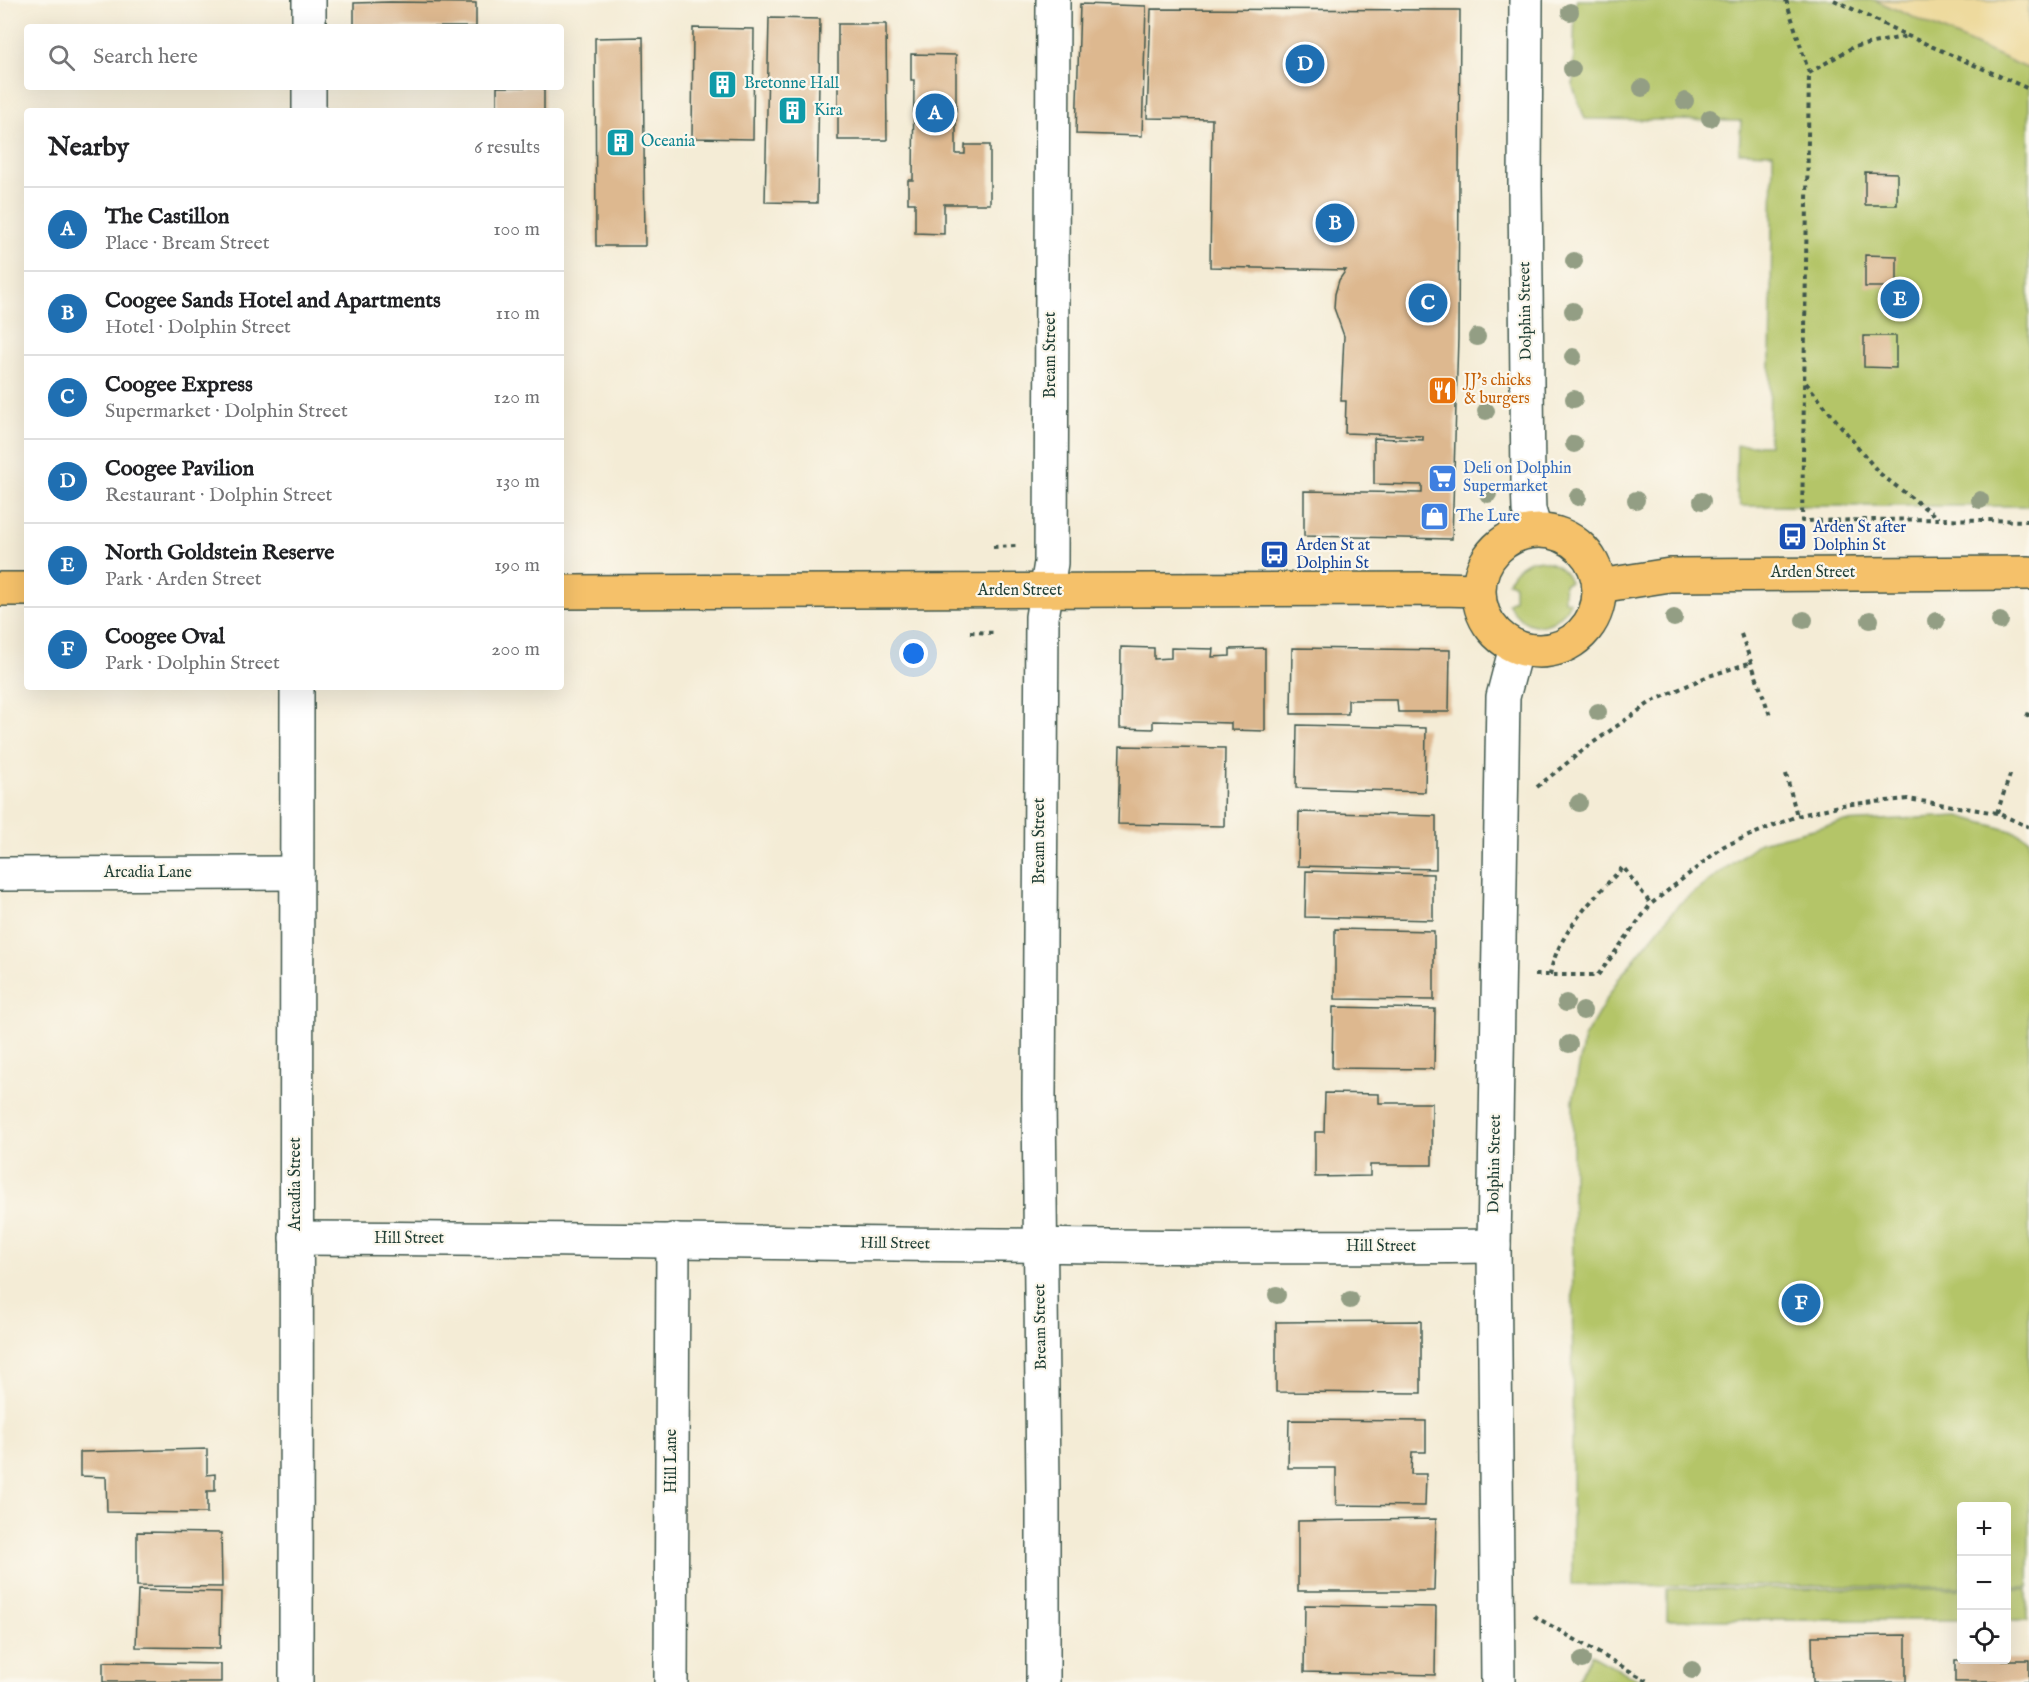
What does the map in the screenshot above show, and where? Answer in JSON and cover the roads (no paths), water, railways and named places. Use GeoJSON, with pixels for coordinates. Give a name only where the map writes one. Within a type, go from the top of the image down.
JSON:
{"type":"FeatureCollection","features":[{"type":"Feature","properties":{"kind":"main road"},"geometry":{"type":"LineString","coordinates":[[1535,531],[1558,534],[1571,540],[1583,550],[1594,567],[1599,586],[1597,606],[1589,625],[1574,640],[1556,649],[1536,652],[1516,647],[1501,638],[1489,625],[1481,608],[1479,590],[1481,572],[1489,556],[1502,543],[1518,534],[1535,531]]}},
{"type":"Feature","properties":{"kind":"main road","name":"Arden Street"},"geometry":{"type":"LineString","coordinates":[[1599,586],[1670,575],[2029,573]]}},
{"type":"Feature","properties":{"kind":"main road"},"geometry":{"type":"LineString","coordinates":[[0,589],[24,589]]}},
{"type":"Feature","properties":{"kind":"main road","name":"Arden Street"},"geometry":{"type":"LineString","coordinates":[[564,592],[1479,590]]}},
{"type":"Feature","properties":{"kind":"street"},"geometry":{"type":"LineString","coordinates":[[309,0],[309,24]]}},
{"type":"Feature","properties":{"kind":"street","name":"Bream Street"},"geometry":{"type":"LineString","coordinates":[[1043,1682],[1040,1246],[1042,617],[1051,563],[1053,0]]}},
{"type":"Feature","properties":{"kind":"street","name":"Dolphin Street"},"geometry":{"type":"LineString","coordinates":[[1526,0],[1525,163],[1529,510],[1535,531]]}},
{"type":"Feature","properties":{"kind":"street"},"geometry":{"type":"LineString","coordinates":[[309,90],[309,108]]}},
{"type":"Feature","properties":{"kind":"street","name":"Dolphin Street"},"geometry":{"type":"LineString","coordinates":[[1498,1682],[1494,1246],[1503,697],[1516,647]]}},
{"type":"Feature","properties":{"kind":"street","name":"Arcadia Street"},"geometry":{"type":"LineString","coordinates":[[297,690],[297,1682]]}},
{"type":"Feature","properties":{"kind":"street","name":"Arcadia Lane"},"geometry":{"type":"LineString","coordinates":[[0,874],[297,873]]}},
{"type":"Feature","properties":{"kind":"street","name":"Hill Street"},"geometry":{"type":"LineString","coordinates":[[296,1238],[674,1240],[1040,1246],[1494,1246]]}},
{"type":"Feature","properties":{"kind":"street","name":"Hill Lane"},"geometry":{"type":"LineString","coordinates":[[671,1682],[674,1240]]}},
{"type":"Feature","properties":{"kind":"place","name":"Coogee Pavilion"},"geometry":{"type":"Point","coordinates":[1305,64]}},
{"type":"Feature","properties":{"kind":"place","name":"Bretonne Hall"},"geometry":{"type":"Point","coordinates":[723,84]}},
{"type":"Feature","properties":{"kind":"place","name":"Kira"},"geometry":{"type":"Point","coordinates":[793,111]}},
{"type":"Feature","properties":{"kind":"place","name":"The Castillon"},"geometry":{"type":"Point","coordinates":[935,113]}},
{"type":"Feature","properties":{"kind":"place","name":"Oceania"},"geometry":{"type":"Point","coordinates":[620,142]}},
{"type":"Feature","properties":{"kind":"place","name":"Coogee Sands Hotel and Apartments"},"geometry":{"type":"Point","coordinates":[1335,223]}},
{"type":"Feature","properties":{"kind":"place","name":"North Goldstein Reserve"},"geometry":{"type":"Point","coordinates":[1900,299]}},
{"type":"Feature","properties":{"kind":"place","name":"Coogee Express"},"geometry":{"type":"Point","coordinates":[1428,303]}},
{"type":"Feature","properties":{"kind":"place","name":"JJ's chicks & burgers"},"geometry":{"type":"Point","coordinates":[1443,390]}},
{"type":"Feature","properties":{"kind":"place","name":"Deli on Dolphin Supermarket"},"geometry":{"type":"Point","coordinates":[1442,478]}},
{"type":"Feature","properties":{"kind":"place","name":"The Lure"},"geometry":{"type":"Point","coordinates":[1435,517]}},
{"type":"Feature","properties":{"kind":"place","name":"Arden St after Dolphin St"},"geometry":{"type":"Point","coordinates":[1792,537]}},
{"type":"Feature","properties":{"kind":"place","name":"Arden St at Dolphin St"},"geometry":{"type":"Point","coordinates":[1275,555]}},
{"type":"Feature","properties":{"kind":"place","name":"Coogee Oval"},"geometry":{"type":"Point","coordinates":[1801,1303]}}]}
